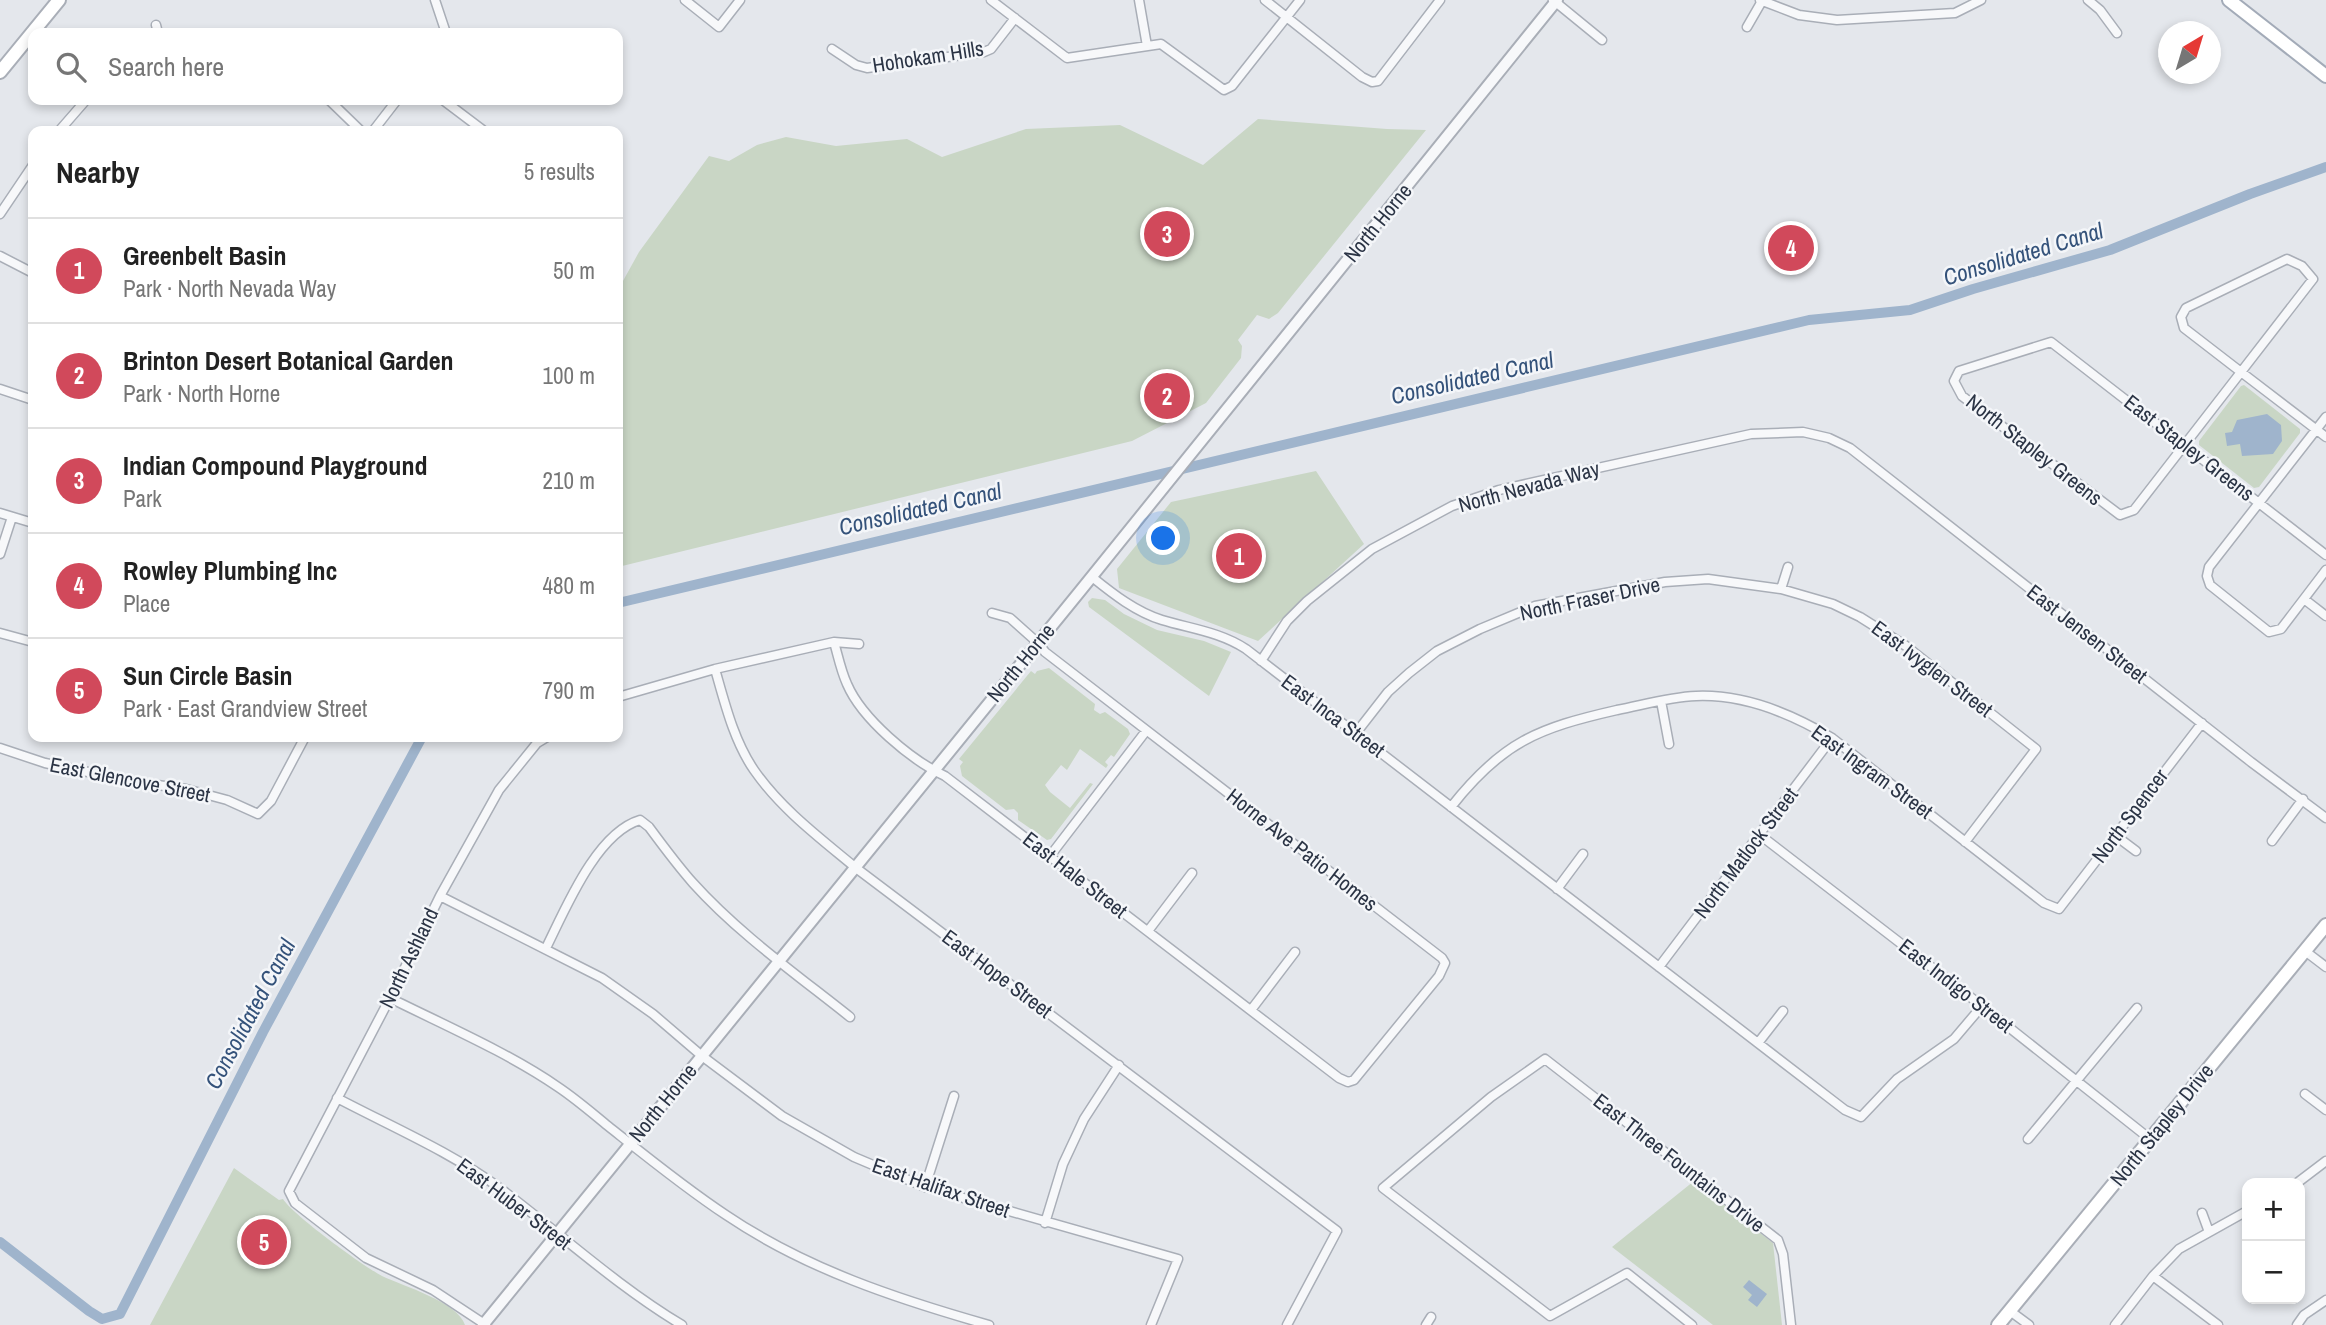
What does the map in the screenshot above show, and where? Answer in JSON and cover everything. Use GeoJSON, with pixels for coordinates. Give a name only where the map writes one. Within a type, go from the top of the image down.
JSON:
{"type":"FeatureCollection","features":[{"type":"Feature","properties":{"kind":"main road"},"geometry":{"type":"LineString","coordinates":[[37,28],[60,0]]}},
{"type":"Feature","properties":{"kind":"main road"},"geometry":{"type":"LineString","coordinates":[[2229,0],[2326,76]]}},
{"type":"Feature","properties":{"kind":"main road"},"geometry":{"type":"LineString","coordinates":[[0,72],[28,38]]}},
{"type":"Feature","properties":{"kind":"main road","name":"North Stapley Drive"},"geometry":{"type":"LineString","coordinates":[[1998,1325],[2326,925]]}},
{"type":"Feature","properties":{"kind":"street"},"geometry":{"type":"LineString","coordinates":[[435,0],[444,28]]}},
{"type":"Feature","properties":{"kind":"street"},"geometry":{"type":"LineString","coordinates":[[685,0],[719,27],[740,0]]}},
{"type":"Feature","properties":{"kind":"street"},"geometry":{"type":"LineString","coordinates":[[992,0],[1067,58],[1161,44],[1224,90],[1232,86],[1300,0]]}},
{"type":"Feature","properties":{"kind":"street"},"geometry":{"type":"LineString","coordinates":[[1139,0],[1147,46]]}},
{"type":"Feature","properties":{"kind":"street"},"geometry":{"type":"LineString","coordinates":[[1265,0],[1362,77],[1372,82],[1378,81],[1438,1]]}},
{"type":"Feature","properties":{"kind":"street"},"geometry":{"type":"LineString","coordinates":[[1747,27],[1761,1],[1799,15],[1837,20],[1955,13],[1982,0]]}},
{"type":"Feature","properties":{"kind":"street"},"geometry":{"type":"LineString","coordinates":[[2088,0],[2100,10],[2117,33]]}},
{"type":"Feature","properties":{"kind":"street"},"geometry":{"type":"LineString","coordinates":[[1555,1],[1602,40]]}},
{"type":"Feature","properties":{"kind":"street","name":"North Horne"},"geometry":{"type":"LineString","coordinates":[[484,1324],[1092,577],[1555,1]]}},
{"type":"Feature","properties":{"kind":"street","name":"Hohokam Hills"},"geometry":{"type":"LineString","coordinates":[[832,48],[856,65],[867,68],[985,52],[991,49],[1015,18]]}},
{"type":"Feature","properties":{"kind":"street"},"geometry":{"type":"LineString","coordinates":[[63,126],[82,105]]}},
{"type":"Feature","properties":{"kind":"street"},"geometry":{"type":"LineString","coordinates":[[334,105],[356,126]]}},
{"type":"Feature","properties":{"kind":"street"},"geometry":{"type":"LineString","coordinates":[[377,126],[393,105]]}},
{"type":"Feature","properties":{"kind":"street"},"geometry":{"type":"LineString","coordinates":[[450,105],[477,126]]}},
{"type":"Feature","properties":{"kind":"street"},"geometry":{"type":"LineString","coordinates":[[0,214],[28,172]]}},
{"type":"Feature","properties":{"kind":"street"},"geometry":{"type":"LineString","coordinates":[[0,256],[28,270]]}},
{"type":"Feature","properties":{"kind":"street"},"geometry":{"type":"LineString","coordinates":[[2241,372],[2313,279],[2302,266],[2287,259],[2186,308],[2181,317],[2184,328],[2241,372],[2316,429],[2326,437]]}},
{"type":"Feature","properties":{"kind":"street","name":"North Stapley Greens"},"geometry":{"type":"LineString","coordinates":[[2050,342],[1959,371],[1954,381],[1962,396],[2119,515],[2134,510],[2241,372]]}},
{"type":"Feature","properties":{"kind":"street","name":"East Stapley Greens"},"geometry":{"type":"LineString","coordinates":[[2050,342],[2326,555]]}},
{"type":"Feature","properties":{"kind":"street"},"geometry":{"type":"LineString","coordinates":[[0,389],[28,398]]}},
{"type":"Feature","properties":{"kind":"street"},"geometry":{"type":"LineString","coordinates":[[2326,417],[2210,567],[2207,576],[2210,585],[2269,632],[2281,629],[2326,570]]}},
{"type":"Feature","properties":{"kind":"street","name":"North Nevada Way"},"geometry":{"type":"LineString","coordinates":[[1261,661],[1287,621],[1307,601],[1372,549],[1452,506],[1499,490],[1751,434],[1803,432],[1829,438],[1850,448]]}},
{"type":"Feature","properties":{"kind":"street","name":"East Jensen Street"},"geometry":{"type":"LineString","coordinates":[[1850,448],[2326,818]]}},
{"type":"Feature","properties":{"kind":"street"},"geometry":{"type":"LineString","coordinates":[[0,513],[28,522]]}},
{"type":"Feature","properties":{"kind":"street"},"geometry":{"type":"LineString","coordinates":[[0,554],[12,517]]}},
{"type":"Feature","properties":{"kind":"street"},"geometry":{"type":"LineString","coordinates":[[1781,589],[1787,567]]}},
{"type":"Feature","properties":{"kind":"street","name":"East Inca Street"},"geometry":{"type":"LineString","coordinates":[[1092,577],[1146,614],[1236,643],[1845,1110],[1861,1117],[1897,1079],[1954,1039],[1982,1006]]}},
{"type":"Feature","properties":{"kind":"street","name":"North Fraser Drive"},"geometry":{"type":"LineString","coordinates":[[1356,733],[1388,692],[1437,651],[1480,628],[1535,607],[1665,582],[1708,579],[1781,589]]}},
{"type":"Feature","properties":{"kind":"street","name":"East Ivyglen Street"},"geometry":{"type":"LineString","coordinates":[[1781,589],[1833,604],[1882,629],[2036,749],[1965,842]]}},
{"type":"Feature","properties":{"kind":"street"},"geometry":{"type":"LineString","coordinates":[[2304,599],[2326,616]]}},
{"type":"Feature","properties":{"kind":"street","name":"Horne Ave Patio Homes"},"geometry":{"type":"LineString","coordinates":[[992,613],[1010,618],[1045,652],[1442,958],[1445,963],[1439,976],[1360,1075],[1348,1082]]}},
{"type":"Feature","properties":{"kind":"street"},"geometry":{"type":"LineString","coordinates":[[0,633],[28,641]]}},
{"type":"Feature","properties":{"kind":"street"},"geometry":{"type":"LineString","coordinates":[[623,696],[715,669],[834,642],[859,644]]}},
{"type":"Feature","properties":{"kind":"street","name":"East Hale Street"},"geometry":{"type":"LineString","coordinates":[[834,642],[847,685],[873,723],[925,766],[945,776],[1339,1078],[1348,1082]]}},
{"type":"Feature","properties":{"kind":"street","name":"East Hope Street"},"geometry":{"type":"LineString","coordinates":[[715,669],[730,722],[754,770],[792,815],[856,868],[1337,1231],[1287,1325]]}},
{"type":"Feature","properties":{"kind":"street","name":"East Ingram Street"},"geometry":{"type":"LineString","coordinates":[[1451,807],[1486,767],[1534,734],[1576,720],[1661,701],[1697,696],[1748,701],[1783,713],[1832,738],[2044,903],[2059,909]]}},
{"type":"Feature","properties":{"kind":"street"},"geometry":{"type":"LineString","coordinates":[[1661,701],[1669,744]]}},
{"type":"Feature","properties":{"kind":"street","name":"North Spencer"},"geometry":{"type":"LineString","coordinates":[[2059,909],[2202,723]]}},
{"type":"Feature","properties":{"kind":"street"},"geometry":{"type":"LineString","coordinates":[[1050,856],[1146,731]]}},
{"type":"Feature","properties":{"kind":"street","name":"North Matlock Street"},"geometry":{"type":"LineString","coordinates":[[1659,967],[1832,738]]}},
{"type":"Feature","properties":{"kind":"street","name":"East Glencove Street"},"geometry":{"type":"LineString","coordinates":[[0,748],[45,763],[186,789],[227,800],[258,814],[271,801],[302,742]]}},
{"type":"Feature","properties":{"kind":"street","name":"North Ashland"},"geometry":{"type":"LineString","coordinates":[[484,1324],[433,1290],[366,1258],[295,1203],[289,1191],[390,998],[440,895],[499,790],[539,742]]}},
{"type":"Feature","properties":{"kind":"street"},"geometry":{"type":"LineString","coordinates":[[2272,841],[2303,799]]}},
{"type":"Feature","properties":{"kind":"street"},"geometry":{"type":"LineString","coordinates":[[546,948],[584,873],[610,840],[630,823],[640,820],[649,827],[710,901],[780,962],[850,1017]]}},
{"type":"Feature","properties":{"kind":"street","name":"East Indigo Street"},"geometry":{"type":"LineString","coordinates":[[1760,835],[2150,1139]]}},
{"type":"Feature","properties":{"kind":"street"},"geometry":{"type":"LineString","coordinates":[[2116,836],[2136,851]]}},
{"type":"Feature","properties":{"kind":"street"},"geometry":{"type":"LineString","coordinates":[[1557,889],[1583,854]]}},
{"type":"Feature","properties":{"kind":"street"},"geometry":{"type":"LineString","coordinates":[[1148,931],[1192,873]]}},
{"type":"Feature","properties":{"kind":"street","name":"East Halifax Street"},"geometry":{"type":"LineString","coordinates":[[440,895],[602,978],[653,1014],[702,1056],[782,1116],[854,1157],[925,1187],[1178,1259],[1151,1325]]}},
{"type":"Feature","properties":{"kind":"street"},"geometry":{"type":"LineString","coordinates":[[2305,951],[2326,967]]}},
{"type":"Feature","properties":{"kind":"street"},"geometry":{"type":"LineString","coordinates":[[1251,1010],[1295,952]]}},
{"type":"Feature","properties":{"kind":"street"},"geometry":{"type":"LineString","coordinates":[[390,998],[559,1087],[728,1217],[807,1261],[878,1291],[989,1325]]}},
{"type":"Feature","properties":{"kind":"street"},"geometry":{"type":"LineString","coordinates":[[2028,1139],[2137,1008]]}},
{"type":"Feature","properties":{"kind":"street"},"geometry":{"type":"LineString","coordinates":[[1758,1043],[1783,1011]]}},
{"type":"Feature","properties":{"kind":"street","name":"East Three Fountains Drive"},"geometry":{"type":"LineString","coordinates":[[1692,1325],[1627,1273],[1550,1316],[1383,1188],[1491,1097],[1545,1059],[1778,1240],[1783,1254],[1791,1325]]}},
{"type":"Feature","properties":{"kind":"street"},"geometry":{"type":"LineString","coordinates":[[1045,1223],[1063,1164],[1079,1130],[1119,1065]]}},
{"type":"Feature","properties":{"kind":"street"},"geometry":{"type":"LineString","coordinates":[[2305,1094],[2326,1110]]}},
{"type":"Feature","properties":{"kind":"street"},"geometry":{"type":"LineString","coordinates":[[925,1187],[954,1097]]}},
{"type":"Feature","properties":{"kind":"street","name":"East Huber Street"},"geometry":{"type":"LineString","coordinates":[[337,1098],[461,1161],[649,1305],[682,1325]]}},
{"type":"Feature","properties":{"kind":"street"},"geometry":{"type":"LineString","coordinates":[[2304,1178],[2326,1161]]}},
{"type":"Feature","properties":{"kind":"street"},"geometry":{"type":"LineString","coordinates":[[2202,1213],[2209,1232]]}},
{"type":"Feature","properties":{"kind":"street"},"geometry":{"type":"LineString","coordinates":[[2115,1325],[2153,1276],[2179,1249],[2242,1214]]}},
{"type":"Feature","properties":{"kind":"street"},"geometry":{"type":"LineString","coordinates":[[2153,1276],[2218,1325]]}},
{"type":"Feature","properties":{"kind":"street"},"geometry":{"type":"LineString","coordinates":[[2297,1325],[2304,1315],[2326,1300]]}},
{"type":"Feature","properties":{"kind":"street"},"geometry":{"type":"LineString","coordinates":[[2010,1311],[2029,1325]]}},
{"type":"Feature","properties":{"kind":"street"},"geometry":{"type":"LineString","coordinates":[[1426,1325],[1431,1317]]}},
{"type":"Feature","properties":{"kind":"green space"},"geometry":{"type":"Polygon","coordinates":[[[1258,119],[1426,130],[1278,313],[1269,319],[1257,315],[1238,340],[1242,346],[1241,358],[1206,403],[1132,441],[623,566],[623,281],[639,252],[709,156],[729,161],[757,145],[786,137],[836,146],[907,139],[942,157],[1026,129],[1120,125],[1203,165],[1258,119]]]}},
{"type":"Feature","properties":{"kind":"green space"},"geometry":{"type":"Polygon","coordinates":[[[2244,385],[2300,429],[2300,433],[2259,487],[2254,488],[2199,445],[2199,441],[2244,385]]]}},
{"type":"Feature","properties":{"kind":"green space"},"geometry":{"type":"Polygon","coordinates":[[[1316,471],[1364,544],[1258,641],[1119,588],[1117,569],[1171,502],[1316,471]]]}},
{"type":"Feature","properties":{"kind":"green space"},"geometry":{"type":"Polygon","coordinates":[[[1092,598],[1105,600],[1124,614],[1157,630],[1204,641],[1231,652],[1209,696],[1089,607],[1088,602],[1092,598]]]}},
{"type":"Feature","properties":{"kind":"green space"},"geometry":{"type":"Polygon","coordinates":[[[1049,668],[1095,704],[1094,710],[1100,714],[1105,712],[1128,729],[1130,734],[1114,757],[1111,755],[1105,762],[1108,765],[1106,768],[1080,749],[1067,770],[1061,765],[1045,785],[1070,808],[1090,783],[1093,784],[1051,839],[1047,840],[1018,820],[1018,813],[1014,809],[1006,810],[962,776],[960,766],[963,762],[959,759],[1031,671],[1035,674],[1049,668]]]}},
{"type":"Feature","properties":{"kind":"green space"},"geometry":{"type":"Polygon","coordinates":[[[234,1168],[279,1200],[283,1199],[314,1228],[360,1262],[382,1276],[441,1302],[452,1309],[465,1325],[150,1325],[234,1168]]]}},
{"type":"Feature","properties":{"kind":"green space"},"geometry":{"type":"Polygon","coordinates":[[[1694,1181],[1773,1243],[1782,1325],[1713,1325],[1612,1247],[1694,1181]]]}},
{"type":"Feature","properties":{"kind":"water"},"geometry":{"type":"Polygon","coordinates":[[[2267,414],[2281,425],[2282,441],[2273,454],[2242,456],[2240,444],[2227,446],[2225,433],[2232,432],[2237,420],[2267,414]]]}},
{"type":"Feature","properties":{"kind":"water"},"geometry":{"type":"Polygon","coordinates":[[[1749,1280],[1767,1294],[1757,1307],[1748,1300],[1752,1295],[1743,1287],[1749,1280]]]}},
{"type":"Feature","properties":{"kind":"waterway","name":"Consolidated Canal"},"geometry":{"type":"LineString","coordinates":[[623,602],[1809,320],[1910,310],[2110,250],[2326,167]]}},
{"type":"Feature","properties":{"kind":"waterway","name":"Consolidated Canal"},"geometry":{"type":"LineString","coordinates":[[120,1314],[263,1032],[419,742]]}},
{"type":"Feature","properties":{"kind":"waterway"},"geometry":{"type":"LineString","coordinates":[[0,1242],[102,1319],[120,1314]]}},
{"type":"Feature","properties":{"kind":"place","name":"Indian Compound Playground"},"geometry":{"type":"Point","coordinates":[1167,234]}},
{"type":"Feature","properties":{"kind":"place","name":"Rowley Plumbing Inc"},"geometry":{"type":"Point","coordinates":[1791,248]}},
{"type":"Feature","properties":{"kind":"place","name":"Brinton Desert Botanical Garden"},"geometry":{"type":"Point","coordinates":[1167,396]}},
{"type":"Feature","properties":{"kind":"place","name":"Greenbelt Basin"},"geometry":{"type":"Point","coordinates":[1239,556]}},
{"type":"Feature","properties":{"kind":"place","name":"Sun Circle Basin"},"geometry":{"type":"Point","coordinates":[264,1242]}}]}
